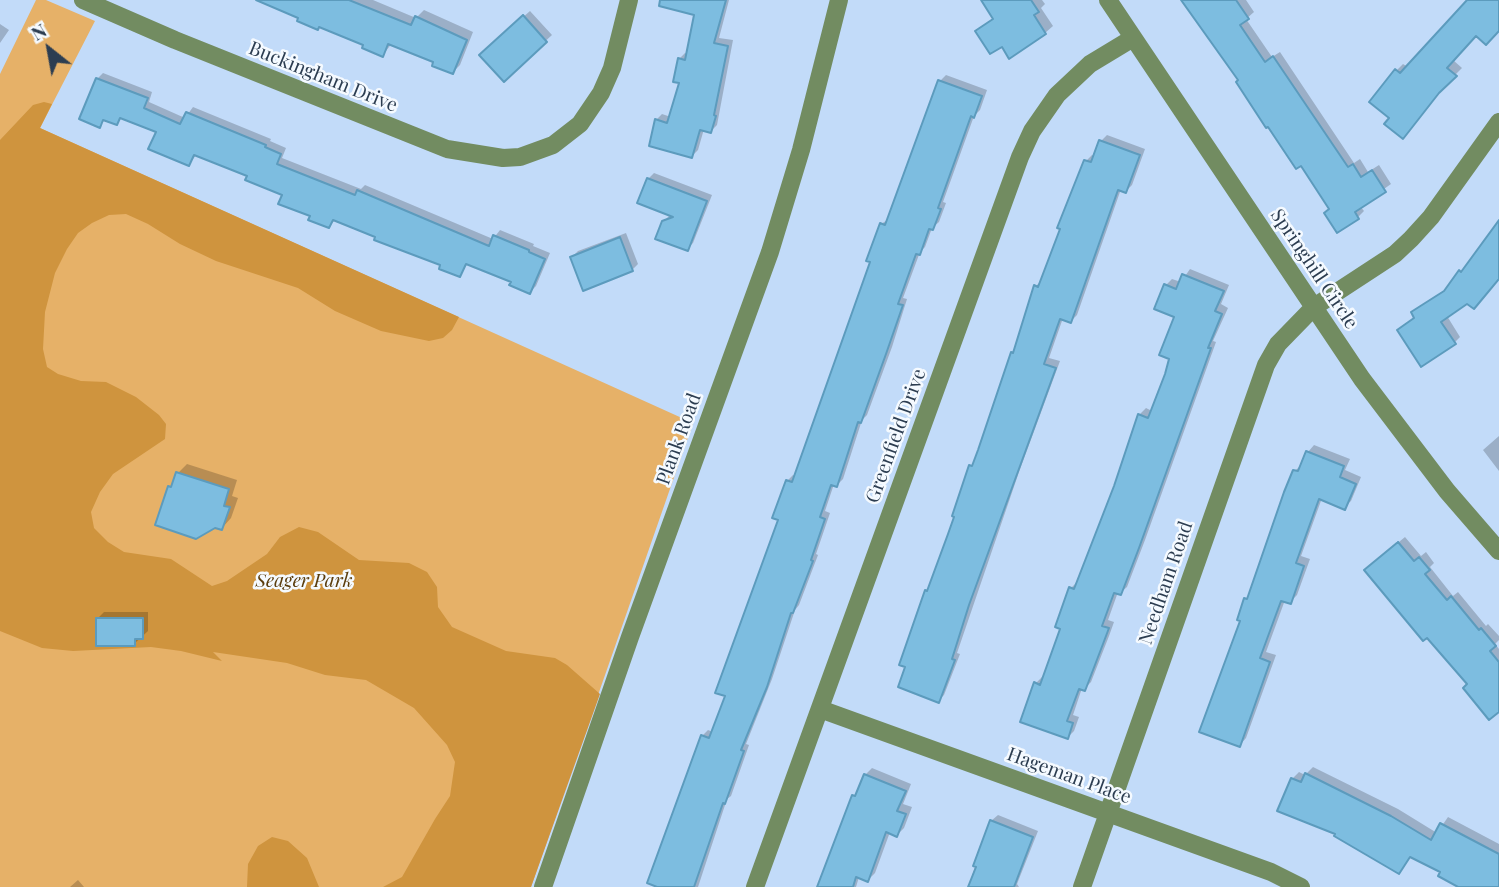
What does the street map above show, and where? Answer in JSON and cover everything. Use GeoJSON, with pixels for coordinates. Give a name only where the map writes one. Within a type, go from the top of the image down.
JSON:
{"type":"FeatureCollection","features":[{"type":"Feature","properties":{"kind":"street","name":"Buckingham Drive"},"geometry":{"type":"LineString","coordinates":[[83,0],[175,40],[447,149],[503,158],[520,157],[553,145],[580,124],[601,93],[612,68],[629,0]]}},
{"type":"Feature","properties":{"kind":"street","name":"Plank Road"},"geometry":{"type":"LineString","coordinates":[[543,887],[634,624],[770,252],[804,140],[839,0]]}},
{"type":"Feature","properties":{"kind":"street","name":"Springhill Circle"},"geometry":{"type":"LineString","coordinates":[[1108,0],[1362,379],[1447,491],[1499,551]]}},
{"type":"Feature","properties":{"kind":"street","name":"Greenfield Drive"},"geometry":{"type":"LineString","coordinates":[[755,887],[1020,157],[1032,131],[1057,95],[1090,65],[1133,38]]}},
{"type":"Feature","properties":{"kind":"street","name":"Needham Road"},"geometry":{"type":"LineString","coordinates":[[1082,887],[1266,365],[1278,344],[1314,307],[1395,254],[1411,239],[1431,217],[1499,122]]}},
{"type":"Feature","properties":{"kind":"street","name":"Hageman Place"},"geometry":{"type":"LineString","coordinates":[[820,709],[1271,872],[1301,887]]}},
{"type":"Feature","properties":{"kind":"green space","name":"Seager Park"},"geometry":{"type":"Polygon","coordinates":[[[36,0],[46,0],[95,21],[40,128],[693,423],[531,887],[0,887],[0,74],[36,0]]]}},
{"type":"Feature","properties":{"kind":"green space"},"geometry":{"type":"Polygon","coordinates":[[[44,102],[52,104],[40,128],[459,317],[452,330],[443,338],[429,341],[381,331],[335,311],[298,288],[216,261],[126,214],[109,215],[78,233],[55,273],[45,312],[43,349],[47,367],[58,374],[81,381],[106,382],[136,397],[166,424],[165,439],[113,474],[100,492],[91,512],[94,528],[108,542],[124,552],[171,559],[212,586],[227,581],[267,554],[280,537],[299,527],[318,532],[359,560],[409,563],[427,572],[437,587],[438,607],[452,627],[506,651],[555,658],[600,694],[531,887],[383,887],[402,877],[450,796],[455,762],[447,745],[414,708],[366,680],[325,675],[287,663],[213,652],[222,661],[151,647],[73,651],[42,648],[0,631],[0,140],[33,105],[44,102]]]}},
{"type":"Feature","properties":{"kind":"green space"},"geometry":{"type":"Polygon","coordinates":[[[272,837],[288,841],[307,858],[319,887],[247,887],[248,864],[258,846],[272,837]]]}},
{"type":"Feature","properties":{"kind":"building"},"geometry":{"type":"Polygon","coordinates":[[[256,0],[349,0],[411,25],[415,16],[467,40],[453,74],[432,66],[433,62],[388,44],[383,57],[362,48],[363,45],[319,27],[318,30],[256,0]]]}},
{"type":"Feature","properties":{"kind":"building"},"geometry":{"type":"Polygon","coordinates":[[[660,0],[726,0],[714,43],[728,46],[714,115],[716,116],[711,133],[700,130],[692,158],[649,146],[655,119],[667,123],[679,83],[673,82],[678,58],[685,60],[694,15],[659,6],[660,0]]]}},
{"type":"Feature","properties":{"kind":"building"},"geometry":{"type":"Polygon","coordinates":[[[981,0],[1031,0],[1039,12],[1034,15],[1046,34],[1009,59],[1002,47],[990,54],[975,31],[993,19],[981,0]]]}},
{"type":"Feature","properties":{"kind":"building"},"geometry":{"type":"Polygon","coordinates":[[[1181,0],[1236,0],[1249,19],[1240,25],[1265,62],[1273,56],[1348,167],[1353,164],[1361,177],[1372,170],[1386,192],[1355,212],[1359,219],[1337,233],[1324,213],[1329,209],[1301,166],[1296,169],[1268,127],[1266,128],[1236,82],[1238,80],[1181,0]]]}},
{"type":"Feature","properties":{"kind":"building"},"geometry":{"type":"Polygon","coordinates":[[[1467,0],[1499,0],[1499,31],[1486,45],[1476,36],[1447,68],[1457,76],[1439,93],[1403,139],[1384,124],[1389,118],[1369,102],[1395,69],[1400,73],[1467,0]]]}},
{"type":"Feature","properties":{"kind":"building"},"geometry":{"type":"Polygon","coordinates":[[[523,15],[547,42],[504,82],[479,55],[523,15]]]}},
{"type":"Feature","properties":{"kind":"building"},"geometry":{"type":"Polygon","coordinates":[[[96,78],[148,98],[144,108],[180,124],[186,112],[266,145],[265,147],[281,154],[277,164],[355,195],[357,190],[489,246],[493,235],[529,250],[545,259],[530,294],[509,285],[511,282],[466,264],[460,277],[439,269],[440,265],[374,240],[375,237],[333,220],[329,228],[308,220],[310,216],[278,204],[282,195],[245,180],[247,176],[194,155],[189,166],[148,149],[156,132],[120,118],[117,125],[103,120],[100,128],[79,119],[96,78]]]}},
{"type":"Feature","properties":{"kind":"building"},"geometry":{"type":"Polygon","coordinates":[[[938,80],[982,96],[974,118],[971,116],[938,208],[941,209],[933,230],[929,229],[920,255],[916,254],[898,304],[903,305],[861,423],[858,422],[837,487],[831,485],[820,517],[825,519],[811,560],[813,561],[791,613],[694,887],[657,887],[647,883],[701,735],[709,738],[725,696],[715,693],[778,520],[772,518],[786,480],[792,482],[870,262],[866,261],[880,223],[885,225],[938,80]]]}},
{"type":"Feature","properties":{"kind":"building"},"geometry":{"type":"Polygon","coordinates":[[[1099,140],[1140,155],[1126,193],[1118,190],[1071,323],[1060,319],[1044,364],[1056,368],[969,605],[952,659],[955,660],[939,703],[898,687],[905,667],[899,665],[954,517],[952,516],[969,465],[972,466],[1011,352],[1013,353],[1034,285],[1038,287],[1060,229],[1057,228],[1084,160],[1091,162],[1099,140]]]}},
{"type":"Feature","properties":{"kind":"building"},"geometry":{"type":"Polygon","coordinates":[[[647,178],[707,201],[688,251],[655,239],[662,221],[673,217],[637,203],[647,178]]]}},
{"type":"Feature","properties":{"kind":"building"},"geometry":{"type":"Polygon","coordinates":[[[1499,220],[1499,279],[1474,309],[1467,304],[1441,322],[1456,344],[1421,367],[1397,330],[1414,318],[1411,312],[1444,291],[1499,220]]]}},
{"type":"Feature","properties":{"kind":"building"},"geometry":{"type":"Polygon","coordinates":[[[620,237],[633,271],[583,291],[570,257],[620,237]]]}},
{"type":"Feature","properties":{"kind":"building"},"geometry":{"type":"Polygon","coordinates":[[[1182,274],[1224,291],[1215,311],[1222,314],[1121,595],[1114,593],[1102,626],[1109,628],[1103,644],[1085,691],[1079,689],[1067,721],[1073,723],[1068,739],[1020,722],[1034,682],[1040,685],[1060,629],[1055,627],[1069,587],[1074,589],[1114,486],[1138,414],[1148,418],[1165,374],[1169,359],[1159,355],[1174,317],[1154,309],[1164,284],[1176,289],[1182,274]]]}},
{"type":"Feature","properties":{"kind":"building"},"geometry":{"type":"Polygon","coordinates":[[[1306,451],[1344,466],[1340,477],[1356,484],[1345,510],[1319,499],[1296,563],[1304,566],[1291,604],[1281,601],[1260,658],[1270,662],[1240,747],[1199,732],[1240,621],[1237,620],[1244,598],[1247,599],[1284,492],[1293,470],[1298,471],[1306,451]]]}},
{"type":"Feature","properties":{"kind":"building"},"geometry":{"type":"Polygon","coordinates":[[[176,472],[229,489],[224,506],[230,507],[222,530],[215,528],[196,539],[155,525],[168,486],[171,487],[176,472]]]}},
{"type":"Feature","properties":{"kind":"building"},"geometry":{"type":"Polygon","coordinates":[[[1398,542],[1414,561],[1419,557],[1430,570],[1425,574],[1447,600],[1451,596],[1496,646],[1490,651],[1499,662],[1499,712],[1489,720],[1463,688],[1467,684],[1427,638],[1423,641],[1364,570],[1398,542]]]}},
{"type":"Feature","properties":{"kind":"building"},"geometry":{"type":"Polygon","coordinates":[[[96,618],[143,618],[143,639],[135,639],[135,646],[96,646],[96,618]]]}},
{"type":"Feature","properties":{"kind":"building"},"geometry":{"type":"Polygon","coordinates":[[[1305,773],[1391,816],[1431,840],[1440,823],[1499,854],[1499,887],[1458,887],[1438,876],[1440,872],[1410,857],[1399,874],[1334,836],[1335,834],[1277,811],[1291,778],[1301,782],[1305,773]]]}},
{"type":"Feature","properties":{"kind":"building"},"geometry":{"type":"Polygon","coordinates":[[[864,774],[906,791],[897,811],[906,814],[897,837],[886,832],[868,882],[856,877],[853,887],[817,887],[852,795],[855,796],[864,774]]]}},
{"type":"Feature","properties":{"kind":"building"},"geometry":{"type":"Polygon","coordinates":[[[990,820],[1033,837],[1014,887],[968,887],[990,820]]]}}]}
